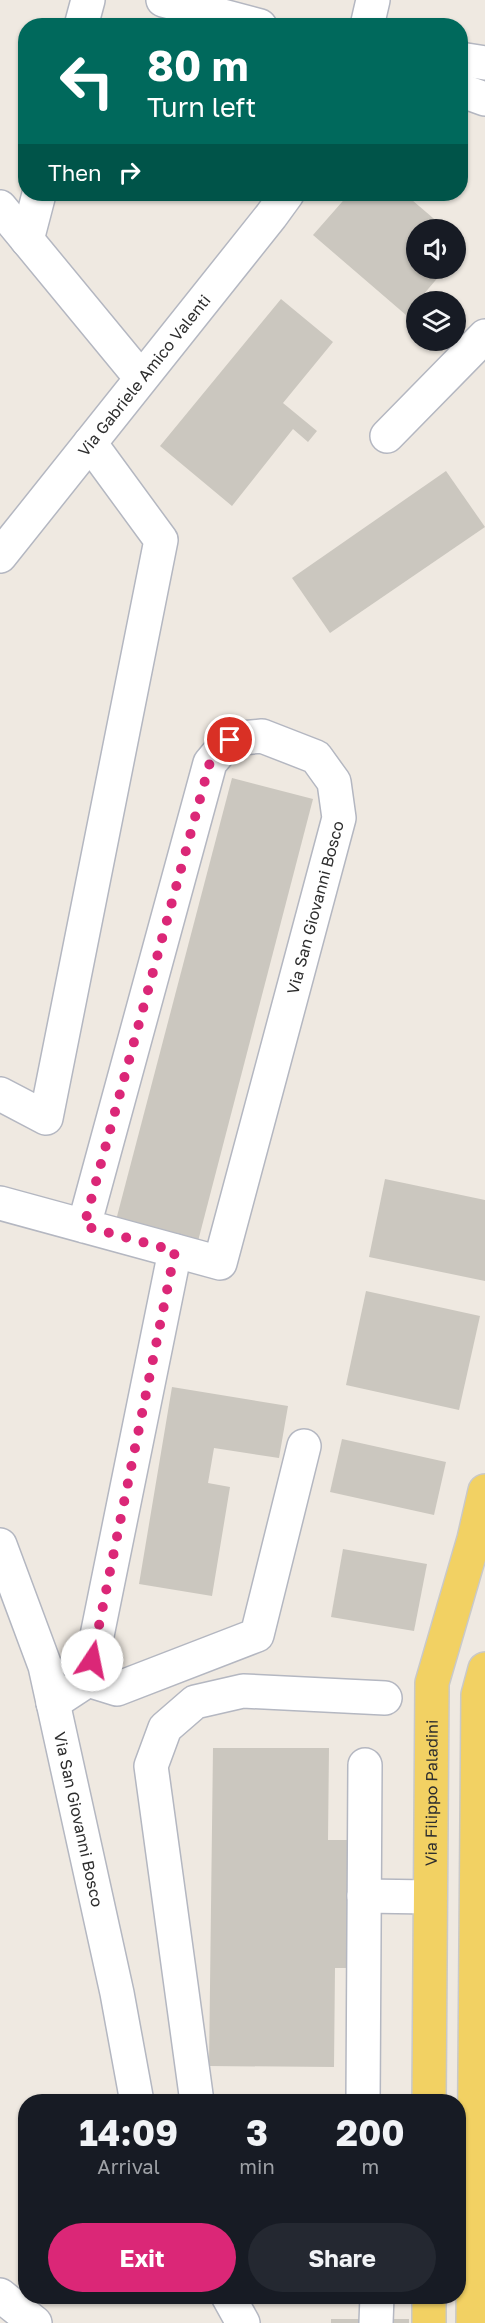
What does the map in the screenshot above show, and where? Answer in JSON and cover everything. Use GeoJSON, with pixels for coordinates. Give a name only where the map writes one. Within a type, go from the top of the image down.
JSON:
{"type":"FeatureCollection","features":[{"type":"Feature","properties":{"kind":"main road","name":"Via Filippo Paladini"},"geometry":{"type":"LineString","coordinates":[[429,2094],[432,1683],[474,1539],[485,1491]]}},
{"type":"Feature","properties":{"kind":"main road"},"geometry":{"type":"LineString","coordinates":[[473,2323],[479,2255],[478,1695],[485,1669]]}},
{"type":"Feature","properties":{"kind":"main road"},"geometry":{"type":"LineString","coordinates":[[429,2304],[429,2323]]}},
{"type":"Feature","properties":{"kind":"street"},"geometry":{"type":"LineString","coordinates":[[83,18],[88,0]]}},
{"type":"Feature","properties":{"kind":"street"},"geometry":{"type":"LineString","coordinates":[[163,0],[230,18]]}},
{"type":"Feature","properties":{"kind":"street"},"geometry":{"type":"LineString","coordinates":[[369,18],[373,0]]}},
{"type":"Feature","properties":{"kind":"street"},"geometry":{"type":"LineString","coordinates":[[468,60],[485,63]]}},
{"type":"Feature","properties":{"kind":"street"},"geometry":{"type":"LineString","coordinates":[[468,93],[485,99]]}},
{"type":"Feature","properties":{"kind":"street"},"geometry":{"type":"LineString","coordinates":[[27,240],[37,201]]}},
{"type":"Feature","properties":{"kind":"street","name":"Via Gabriele Amico Valenti"},"geometry":{"type":"LineString","coordinates":[[0,556],[282,201]]}},
{"type":"Feature","properties":{"kind":"street"},"geometry":{"type":"LineString","coordinates":[[0,207],[141,378]]}},
{"type":"Feature","properties":{"kind":"street"},"geometry":{"type":"LineString","coordinates":[[387,435],[485,336]]}},
{"type":"Feature","properties":{"kind":"street"},"geometry":{"type":"LineString","coordinates":[[0,1094],[46,1118],[161,540],[90,443]]}},
{"type":"Feature","properties":{"kind":"street","name":"Via San Giovanni Bosco"},"geometry":{"type":"LineString","coordinates":[[0,1203],[175,1251],[220,1263],[339,818],[334,782],[316,757],[262,736],[230,740],[210,762],[84,1226]]}},
{"type":"Feature","properties":{"kind":"street"},"geometry":{"type":"LineString","coordinates":[[53,1703],[88,1680],[175,1251]]}},
{"type":"Feature","properties":{"kind":"street"},"geometry":{"type":"LineString","coordinates":[[88,1680],[117,1689],[257,1635],[304,1446]]}},
{"type":"Feature","properties":{"kind":"street","name":"Via San Giovanni Bosco"},"geometry":{"type":"LineString","coordinates":[[0,1545],[45,1666],[117,1993],[136,2094]]}},
{"type":"Feature","properties":{"kind":"street"},"geometry":{"type":"LineString","coordinates":[[196,2094],[151,1766],[165,1728],[195,1702],[243,1691],[385,1698]]}},
{"type":"Feature","properties":{"kind":"street"},"geometry":{"type":"LineString","coordinates":[[363,2094],[365,1765]]}},
{"type":"Feature","properties":{"kind":"street"},"geometry":{"type":"LineString","coordinates":[[364,1896],[430,1897]]}},
{"type":"Feature","properties":{"kind":"street"},"geometry":{"type":"LineString","coordinates":[[0,2295],[36,2323]]}},
{"type":"Feature","properties":{"kind":"street"},"geometry":{"type":"LineString","coordinates":[[232,2304],[243,2323]]}},
{"type":"Feature","properties":{"kind":"street"},"geometry":{"type":"LineString","coordinates":[[376,2323],[377,2304]]}},
{"type":"Feature","properties":{"kind":"building"},"geometry":{"type":"Polygon","coordinates":[[[343,201],[413,201],[434,219],[406,219],[406,279],[437,279],[426,291],[406,291],[406,315],[313,235],[343,201]]]}},
{"type":"Feature","properties":{"kind":"building"},"geometry":{"type":"Polygon","coordinates":[[[281,299],[333,342],[283,403],[317,431],[308,442],[293,429],[232,506],[160,446],[281,299]]]}},
{"type":"Feature","properties":{"kind":"building"},"geometry":{"type":"Polygon","coordinates":[[[446,471],[485,527],[330,633],[292,578],[446,471]]]}},
{"type":"Feature","properties":{"kind":"building"},"geometry":{"type":"Polygon","coordinates":[[[232,778],[313,799],[197,1245],[115,1224],[232,778]]]}},
{"type":"Feature","properties":{"kind":"building"},"geometry":{"type":"Polygon","coordinates":[[[385,1179],[485,1200],[485,1281],[369,1257],[385,1179]]]}},
{"type":"Feature","properties":{"kind":"building"},"geometry":{"type":"Polygon","coordinates":[[[366,1291],[480,1316],[459,1410],[346,1385],[366,1291]]]}},
{"type":"Feature","properties":{"kind":"building"},"geometry":{"type":"Polygon","coordinates":[[[172,1387],[288,1406],[279,1458],[214,1448],[208,1483],[230,1487],[212,1596],[139,1584],[172,1387]]]}},
{"type":"Feature","properties":{"kind":"building"},"geometry":{"type":"Polygon","coordinates":[[[342,1439],[446,1462],[434,1515],[330,1492],[342,1439]]]}},
{"type":"Feature","properties":{"kind":"building"},"geometry":{"type":"Polygon","coordinates":[[[343,1549],[427,1564],[414,1631],[331,1617],[343,1549]]]}},
{"type":"Feature","properties":{"kind":"building"},"geometry":{"type":"Polygon","coordinates":[[[213,1748],[329,1748],[328,1840],[354,1840],[352,1968],[335,1968],[334,2067],[209,2066],[213,1748]]]}},
{"type":"Feature","properties":{"kind":"building"},"geometry":{"type":"Polygon","coordinates":[[[331,2319],[409,2319],[409,2323],[331,2323],[331,2319]]]}},
{"type":"Feature","properties":{"kind":"route"},"geometry":{"type":"LineString","coordinates":[[92,1660],[175,1251],[84,1226],[210,762],[230,740]]}}]}
